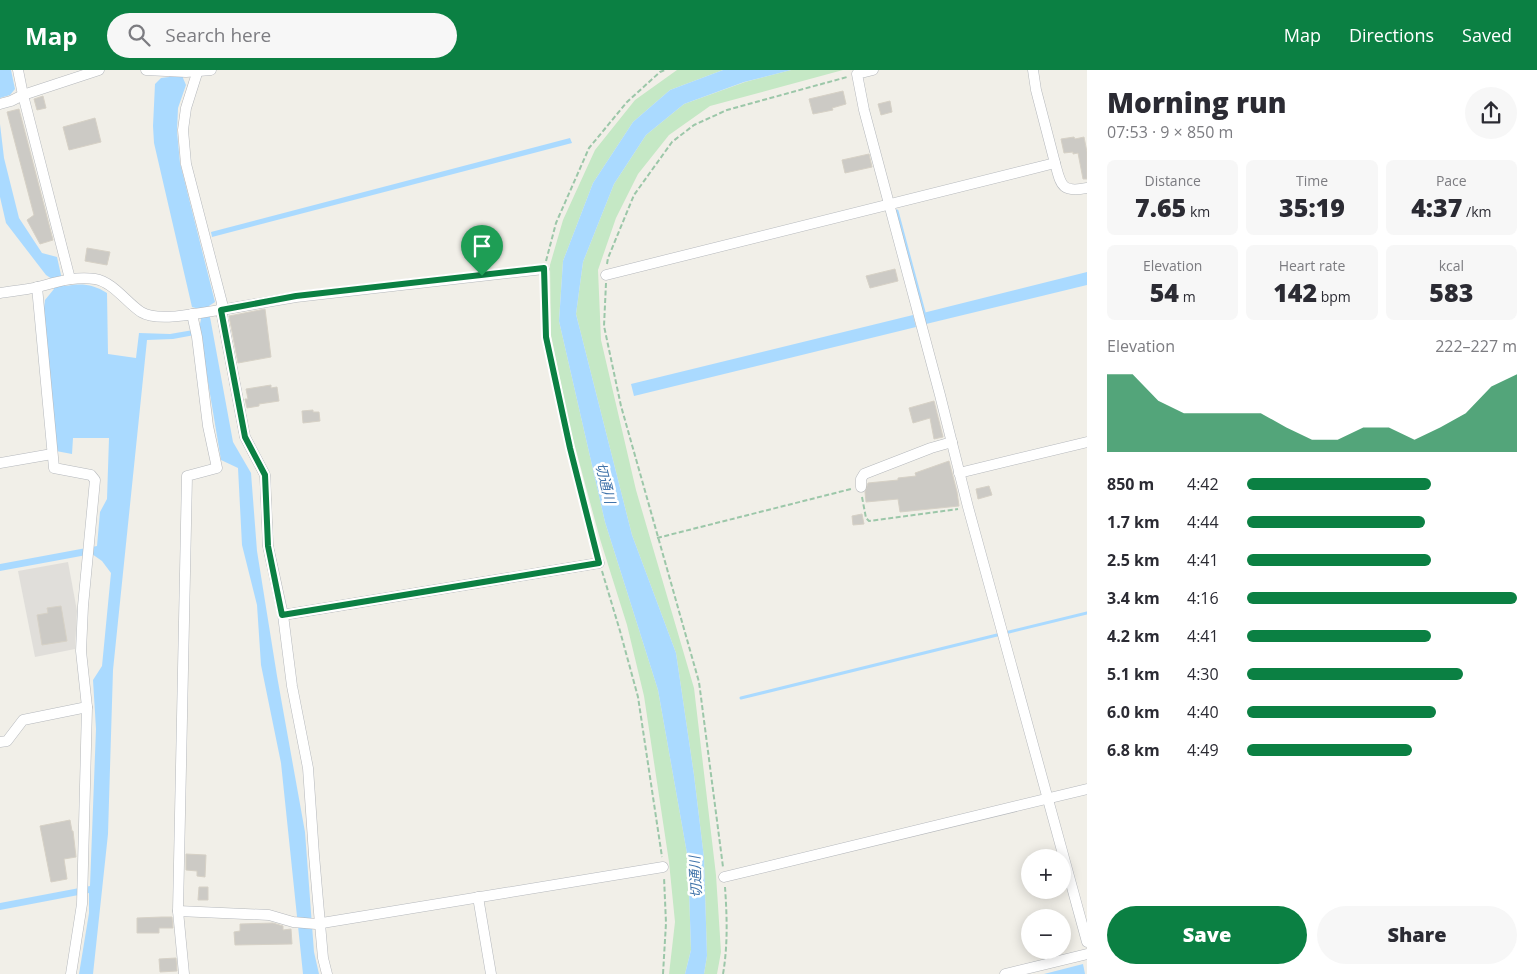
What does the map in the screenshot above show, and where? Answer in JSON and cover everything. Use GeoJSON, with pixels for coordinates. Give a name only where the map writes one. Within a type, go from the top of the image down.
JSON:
{"type":"FeatureCollection","features":[{"type":"Feature","properties":{"kind":"street"},"geometry":{"type":"LineString","coordinates":[[18,70],[68,279]]}},
{"type":"Feature","properties":{"kind":"street"},"geometry":{"type":"LineString","coordinates":[[0,104],[99,70]]}},
{"type":"Feature","properties":{"kind":"street"},"geometry":{"type":"LineString","coordinates":[[146,70],[167,72],[210,70]]}},
{"type":"Feature","properties":{"kind":"street"},"geometry":{"type":"LineString","coordinates":[[873,70],[857,74],[864,110],[968,508],[1087,942]]}},
{"type":"Feature","properties":{"kind":"street"},"geometry":{"type":"LineString","coordinates":[[1033,70],[1036,90],[1060,182],[1066,189],[1087,188]]}},
{"type":"Feature","properties":{"kind":"street"},"geometry":{"type":"LineString","coordinates":[[198,71],[186,108],[183,130],[186,164],[222,303],[216,311],[245,437],[265,475],[268,546],[282,615],[292,686],[308,768],[318,923],[326,974]]}},
{"type":"Feature","properties":{"kind":"street"},"geometry":{"type":"LineString","coordinates":[[606,274],[1055,163]]}},
{"type":"Feature","properties":{"kind":"street"},"geometry":{"type":"LineString","coordinates":[[0,293],[38,287],[68,279],[97,279],[110,285],[142,313],[154,317],[216,311],[296,296],[544,268]]}},
{"type":"Feature","properties":{"kind":"street"},"geometry":{"type":"LineString","coordinates":[[38,287],[54,468],[91,475],[94,480],[83,606],[82,651],[87,707],[82,891],[71,974]]}},
{"type":"Feature","properties":{"kind":"street"},"geometry":{"type":"LineString","coordinates":[[184,974],[178,911],[187,476],[217,468],[208,426],[195,314]]}},
{"type":"Feature","properties":{"kind":"street"},"geometry":{"type":"LineString","coordinates":[[861,487],[860,479],[864,474],[931,448],[952,442]]}},
{"type":"Feature","properties":{"kind":"street"},"geometry":{"type":"LineString","coordinates":[[959,473],[1087,442]]}},
{"type":"Feature","properties":{"kind":"street"},"geometry":{"type":"LineString","coordinates":[[0,463],[52,454]]}},
{"type":"Feature","properties":{"kind":"street"},"geometry":{"type":"LineString","coordinates":[[282,615],[599,563]]}},
{"type":"Feature","properties":{"kind":"street"},"geometry":{"type":"LineString","coordinates":[[0,742],[7,741],[23,720],[87,707]]}},
{"type":"Feature","properties":{"kind":"street"},"geometry":{"type":"LineString","coordinates":[[724,877],[1087,789]]}},
{"type":"Feature","properties":{"kind":"street"},"geometry":{"type":"LineString","coordinates":[[178,911],[269,915],[293,922],[318,923],[663,867]]}},
{"type":"Feature","properties":{"kind":"street"},"geometry":{"type":"LineString","coordinates":[[478,897],[490,974]]}},
{"type":"Feature","properties":{"kind":"street"},"geometry":{"type":"LineString","coordinates":[[1005,974],[1087,954]]}},
{"type":"Feature","properties":{"kind":"path"},"geometry":{"type":"LineString","coordinates":[[663,974],[666,923],[663,867],[638,697],[599,563],[570,448],[546,337],[544,268],[556,223],[589,148],[627,102],[660,72],[666,70]]}},
{"type":"Feature","properties":{"kind":"path"},"geometry":{"type":"LineString","coordinates":[[723,974],[726,957],[724,877],[698,682],[621,406],[604,326],[608,258],[634,195],[672,142],[694,125],[727,110],[857,74]]}},
{"type":"Feature","properties":{"kind":"path"},"geometry":{"type":"LineString","coordinates":[[657,538],[861,487],[866,518],[869,520],[968,508]]}},
{"type":"Feature","properties":{"kind":"shaded area"},"geometry":{"type":"Polygon","coordinates":[[[68,562],[77,611],[75,649],[35,657],[18,571],[68,562]]]}},
{"type":"Feature","properties":{"kind":"green space"},"geometry":{"type":"Polygon","coordinates":[[[677,70],[723,70],[670,90],[633,122],[593,183],[563,261],[559,321],[605,522],[658,690],[688,859],[691,950],[685,974],[669,974],[675,922],[669,862],[644,696],[627,625],[600,539],[570,428],[551,335],[550,265],[563,220],[595,150],[635,100],[677,70]]]}},
{"type":"Feature","properties":{"kind":"green space"},"geometry":{"type":"Polygon","coordinates":[[[791,70],[843,70],[710,106],[669,135],[638,174],[616,218],[598,270],[601,340],[636,490],[694,688],[716,875],[721,952],[717,974],[704,974],[707,956],[704,858],[676,653],[632,535],[576,314],[583,262],[614,184],[646,135],[684,104],[745,82],[791,70]]]}},
{"type":"Feature","properties":{"kind":"water"},"geometry":{"type":"Polygon","coordinates":[[[0,70],[11,70],[15,89],[10,95],[0,98],[0,70]]]}},
{"type":"Feature","properties":{"kind":"water"},"geometry":{"type":"Polygon","coordinates":[[[171,70],[184,70],[183,78],[186,85],[178,108],[177,131],[180,163],[215,302],[209,306],[210,317],[233,442],[251,473],[257,551],[305,832],[314,952],[319,974],[303,974],[281,763],[261,665],[257,605],[242,545],[238,468],[221,460],[200,334],[173,339],[147,340],[113,670],[108,834],[93,974],[79,974],[89,913],[89,893],[0,910],[0,903],[90,886],[96,729],[93,680],[102,666],[111,573],[102,561],[92,554],[0,571],[0,564],[97,546],[100,512],[107,499],[109,438],[73,438],[72,454],[56,451],[43,317],[45,300],[54,289],[52,279],[46,275],[6,223],[0,197],[0,124],[4,158],[19,218],[42,253],[57,257],[65,286],[87,285],[107,293],[108,354],[136,358],[139,333],[170,334],[199,329],[201,319],[199,309],[192,307],[154,143],[155,84],[161,78],[169,77],[171,70]]]}},
{"type":"Feature","properties":{"kind":"water","name":"切通川"},"geometry":{"type":"Polygon","coordinates":[[[723,70],[791,70],[744,82],[684,104],[646,135],[614,184],[583,262],[576,314],[632,535],[676,653],[704,858],[707,956],[704,974],[685,974],[691,950],[688,859],[658,690],[605,522],[559,321],[563,261],[593,183],[633,122],[670,90],[723,70]]]}},
{"type":"Feature","properties":{"kind":"water"},"geometry":{"type":"Polygon","coordinates":[[[570,138],[572,143],[212,237],[211,232],[570,138]]]}},
{"type":"Feature","properties":{"kind":"water"},"geometry":{"type":"Polygon","coordinates":[[[1087,272],[1087,285],[926,324],[923,313],[1087,272]]]}},
{"type":"Feature","properties":{"kind":"water"},"geometry":{"type":"Polygon","coordinates":[[[913,315],[916,327],[634,396],[631,384],[913,315]]]}},
{"type":"Feature","properties":{"kind":"water"},"geometry":{"type":"Polygon","coordinates":[[[1083,964],[1085,974],[1044,974],[1083,964]]]}},
{"type":"Feature","properties":{"kind":"building"},"geometry":{"type":"Polygon","coordinates":[[[843,91],[846,104],[832,108],[833,110],[813,114],[809,99],[843,91]]]}},
{"type":"Feature","properties":{"kind":"building"},"geometry":{"type":"Polygon","coordinates":[[[43,96],[46,108],[37,110],[34,99],[43,96]]]}},
{"type":"Feature","properties":{"kind":"building"},"geometry":{"type":"Polygon","coordinates":[[[890,101],[892,112],[881,115],[878,104],[890,101]]]}},
{"type":"Feature","properties":{"kind":"building"},"geometry":{"type":"Polygon","coordinates":[[[19,109],[53,240],[40,244],[27,220],[34,215],[7,112],[19,109]]]}},
{"type":"Feature","properties":{"kind":"building"},"geometry":{"type":"Polygon","coordinates":[[[95,118],[101,142],[69,150],[63,127],[95,118]]]}},
{"type":"Feature","properties":{"kind":"building"},"geometry":{"type":"Polygon","coordinates":[[[1074,137],[1075,139],[1084,137],[1087,152],[1087,179],[1083,179],[1078,153],[1064,153],[1061,139],[1074,137]]]}},
{"type":"Feature","properties":{"kind":"building"},"geometry":{"type":"Polygon","coordinates":[[[869,154],[872,167],[845,173],[842,160],[869,154]]]}},
{"type":"Feature","properties":{"kind":"building"},"geometry":{"type":"Polygon","coordinates":[[[87,248],[110,252],[107,265],[85,261],[87,248]]]}},
{"type":"Feature","properties":{"kind":"building"},"geometry":{"type":"Polygon","coordinates":[[[895,269],[898,281],[870,288],[866,276],[895,269]]]}},
{"type":"Feature","properties":{"kind":"building"},"geometry":{"type":"Polygon","coordinates":[[[265,309],[271,357],[238,363],[229,316],[265,309]]]}},
{"type":"Feature","properties":{"kind":"building"},"geometry":{"type":"Polygon","coordinates":[[[271,385],[271,388],[277,387],[279,401],[247,408],[245,399],[248,399],[246,389],[271,385]]]}},
{"type":"Feature","properties":{"kind":"building"},"geometry":{"type":"Polygon","coordinates":[[[934,401],[943,437],[934,439],[930,418],[913,423],[909,408],[934,401]]]}},
{"type":"Feature","properties":{"kind":"building"},"geometry":{"type":"Polygon","coordinates":[[[313,410],[313,412],[319,412],[320,421],[303,423],[302,411],[313,410]]]}},
{"type":"Feature","properties":{"kind":"building"},"geometry":{"type":"Polygon","coordinates":[[[949,461],[959,506],[900,512],[898,499],[866,502],[865,492],[868,483],[916,476],[915,473],[949,461]]]}},
{"type":"Feature","properties":{"kind":"building"},"geometry":{"type":"Polygon","coordinates":[[[989,486],[992,495],[978,499],[976,489],[989,486]]]}},
{"type":"Feature","properties":{"kind":"building"},"geometry":{"type":"Polygon","coordinates":[[[862,514],[864,524],[853,525],[852,516],[862,514]]]}},
{"type":"Feature","properties":{"kind":"building"},"geometry":{"type":"Polygon","coordinates":[[[61,606],[67,641],[42,645],[37,615],[48,613],[47,608],[61,606]]]}},
{"type":"Feature","properties":{"kind":"building"},"geometry":{"type":"Polygon","coordinates":[[[70,820],[76,857],[64,859],[67,879],[51,882],[40,826],[70,820]]]}},
{"type":"Feature","properties":{"kind":"building"},"geometry":{"type":"Polygon","coordinates":[[[186,854],[206,855],[205,877],[197,876],[197,871],[186,870],[186,854]]]}},
{"type":"Feature","properties":{"kind":"building"},"geometry":{"type":"Polygon","coordinates":[[[199,887],[208,887],[208,900],[198,900],[199,887]]]}},
{"type":"Feature","properties":{"kind":"building"},"geometry":{"type":"Polygon","coordinates":[[[172,917],[173,928],[159,928],[159,933],[137,933],[137,918],[172,917]]]}},
{"type":"Feature","properties":{"kind":"building"},"geometry":{"type":"Polygon","coordinates":[[[273,923],[283,926],[283,930],[291,929],[292,944],[235,945],[234,932],[240,931],[240,924],[273,923]]]}},
{"type":"Feature","properties":{"kind":"building"},"geometry":{"type":"Polygon","coordinates":[[[176,958],[177,971],[160,972],[159,959],[176,958]]]}},
{"type":"Feature","properties":{"kind":"waterway"},"geometry":{"type":"LineString","coordinates":[[897,211],[924,312]]}},
{"type":"Feature","properties":{"kind":"waterway"},"geometry":{"type":"LineString","coordinates":[[1009,632],[1087,613]]}},
{"type":"Feature","properties":{"kind":"waterway"},"geometry":{"type":"LineString","coordinates":[[741,698],[997,635]]}},
{"type":"Feature","properties":{"kind":"route"},"geometry":{"type":"LineString","coordinates":[[544,268],[546,337],[570,448],[599,563],[282,615],[268,546],[265,475],[245,437],[221,310],[296,296],[482,276],[544,268]]}}]}
